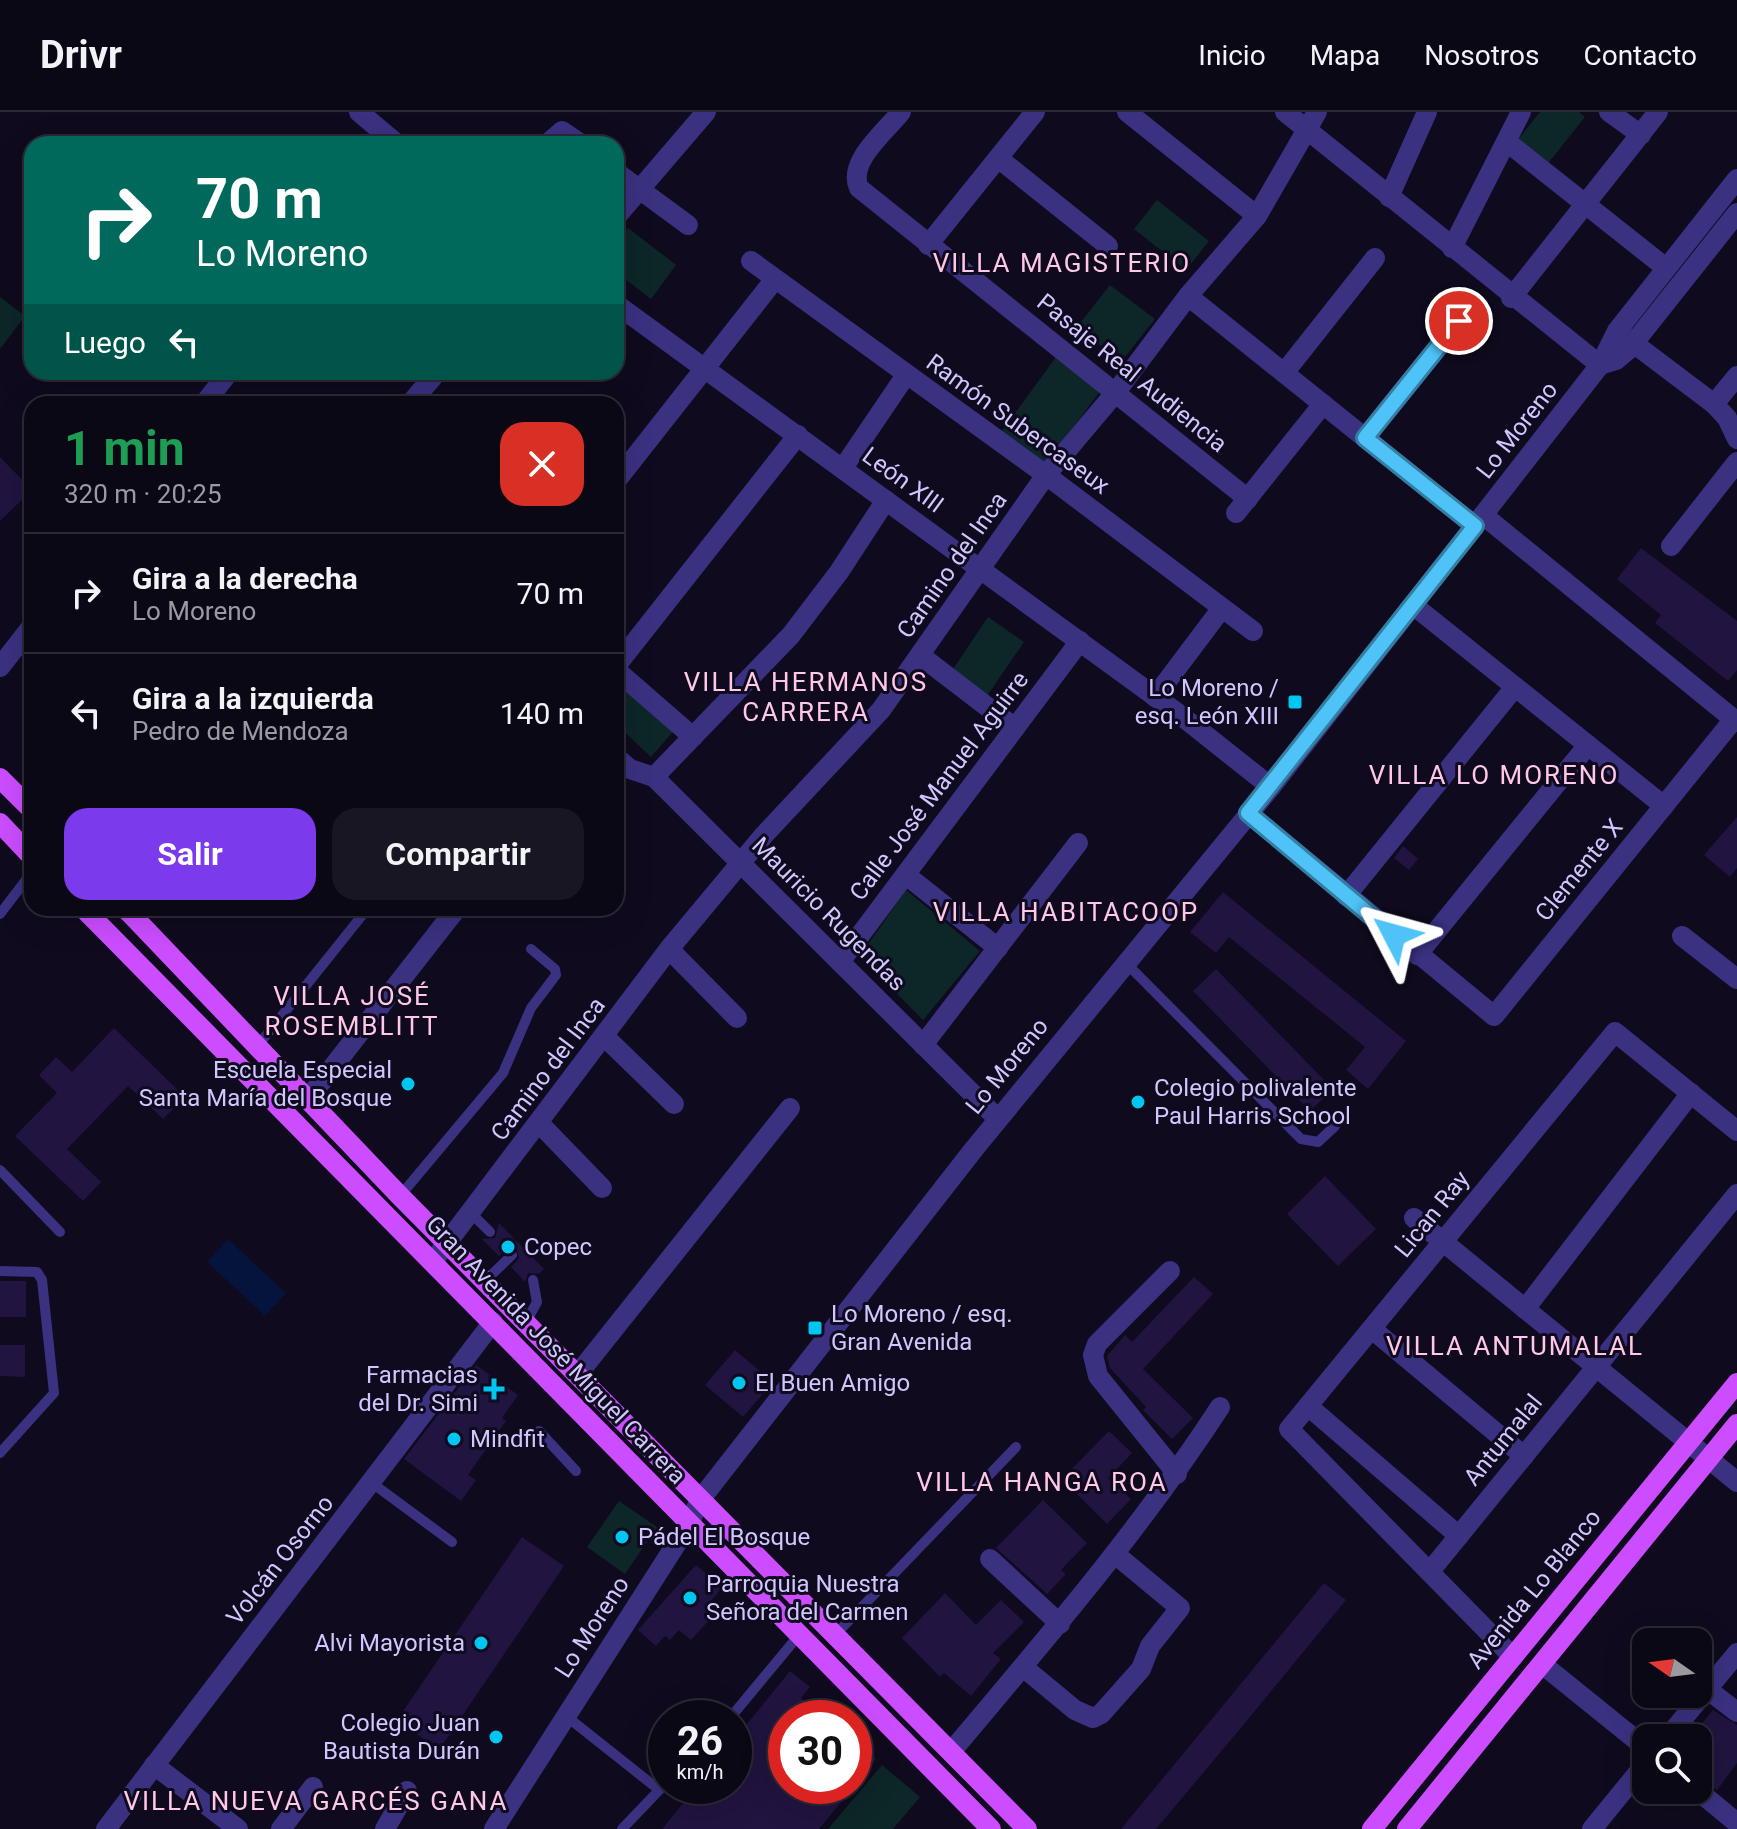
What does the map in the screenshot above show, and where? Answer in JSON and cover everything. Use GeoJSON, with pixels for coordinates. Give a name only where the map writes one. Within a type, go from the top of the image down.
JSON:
{"type":"FeatureCollection","features":[{"type":"Feature","properties":{"kind":"main road"},"geometry":{"type":"LineString","coordinates":[[0,778],[24,802]]}},
{"type":"Feature","properties":{"kind":"main road"},"geometry":{"type":"LineString","coordinates":[[0,823],[24,848]]}},
{"type":"Feature","properties":{"kind":"main road","name":"Gran Avenida José Miguel Carrera"},"geometry":{"type":"LineString","coordinates":[[91,916],[434,1260],[985,1827]]}},
{"type":"Feature","properties":{"kind":"main road","name":"Gran Avenida José Miguel Carrera"},"geometry":{"type":"LineString","coordinates":[[132,916],[400,1196],[1027,1829]]}},
{"type":"Feature","properties":{"kind":"main road","name":"Avenida Lo Blanco"},"geometry":{"type":"LineString","coordinates":[[1372,1829],[1737,1383]]}},
{"type":"Feature","properties":{"kind":"main road"},"geometry":{"type":"LineString","coordinates":[[1410,1828],[1737,1424]]}},
{"type":"Feature","properties":{"kind":"street"},"geometry":{"type":"LineString","coordinates":[[359,112],[388,136]]}},
{"type":"Feature","properties":{"kind":"street"},"geometry":{"type":"LineString","coordinates":[[624,209],[706,112]]}},
{"type":"Feature","properties":{"kind":"street","name":"Pasaje Real Audiencia"},"geometry":{"type":"LineString","coordinates":[[901,112],[857,166],[854,178],[870,198],[1116,392],[1242,506],[1323,404]]}},
{"type":"Feature","properties":{"kind":"street"},"geometry":{"type":"LineString","coordinates":[[928,245],[1035,112]]}},
{"type":"Feature","properties":{"kind":"street"},"geometry":{"type":"LineString","coordinates":[[1127,112],[1257,216]]}},
{"type":"Feature","properties":{"kind":"street"},"geometry":{"type":"LineString","coordinates":[[1285,112],[1313,121],[1389,197],[1511,298],[1600,365]]}},
{"type":"Feature","properties":{"kind":"street"},"geometry":{"type":"LineString","coordinates":[[1389,197],[1427,112]]}},
{"type":"Feature","properties":{"kind":"street"},"geometry":{"type":"LineString","coordinates":[[1452,248],[1521,112]]}},
{"type":"Feature","properties":{"kind":"street"},"geometry":{"type":"LineString","coordinates":[[1609,112],[1641,135]]}},
{"type":"Feature","properties":{"kind":"street"},"geometry":{"type":"LineString","coordinates":[[1511,298],[1658,112]]}},
{"type":"Feature","properties":{"kind":"street","name":"Camino del Inca"},"geometry":{"type":"LineString","coordinates":[[434,1260],[540,1124],[669,949],[741,862],[861,733],[921,656],[1046,475],[1116,392],[1188,296],[1257,216],[1313,121]]}},
{"type":"Feature","properties":{"kind":"street"},"geometry":{"type":"LineString","coordinates":[[1507,142],[1666,268]]}},
{"type":"Feature","properties":{"kind":"street"},"geometry":{"type":"LineString","coordinates":[[998,158],[1108,246]]}},
{"type":"Feature","properties":{"kind":"street"},"geometry":{"type":"LineString","coordinates":[[624,178],[688,225]]}},
{"type":"Feature","properties":{"kind":"street","name":"Lo Moreno"},"geometry":{"type":"LineString","coordinates":[[494,1829],[689,1524],[700,1500],[998,1119],[1271,787],[1600,365],[1616,360],[1625,337],[1666,268],[1737,179]]}},
{"type":"Feature","properties":{"kind":"street","name":"Lo Moreno"},"geometry":{"type":"LineString","coordinates":[[1625,337],[1737,213]]}},
{"type":"Feature","properties":{"kind":"street"},"geometry":{"type":"LineString","coordinates":[[1284,373],[1375,258]]}},
{"type":"Feature","properties":{"kind":"street","name":"Ramón Subercaseux"},"geometry":{"type":"LineString","coordinates":[[751,261],[1046,475],[1253,631]]}},
{"type":"Feature","properties":{"kind":"street"},"geometry":{"type":"LineString","coordinates":[[624,471],[775,279]]}},
{"type":"Feature","properties":{"kind":"street"},"geometry":{"type":"LineString","coordinates":[[1188,296],[1365,438],[1479,521],[1736,721]]}},
{"type":"Feature","properties":{"kind":"street","name":"León XIII"},"geometry":{"type":"LineString","coordinates":[[624,310],[1080,641],[1271,787]]}},
{"type":"Feature","properties":{"kind":"street"},"geometry":{"type":"LineString","coordinates":[[1365,438],[1459,321]]}},
{"type":"Feature","properties":{"kind":"street"},"geometry":{"type":"LineString","coordinates":[[1625,337],[1714,404],[1727,418],[1737,439]]}},
{"type":"Feature","properties":{"kind":"street"},"geometry":{"type":"LineString","coordinates":[[843,468],[906,375]]}},
{"type":"Feature","properties":{"kind":"street"},"geometry":{"type":"LineString","coordinates":[[1714,404],[1737,376]]}},
{"type":"Feature","properties":{"kind":"street"},"geometry":{"type":"LineString","coordinates":[[210,396],[223,380]]}},
{"type":"Feature","properties":{"kind":"street"},"geometry":{"type":"LineString","coordinates":[[417,396],[430,380]]}},
{"type":"Feature","properties":{"kind":"street"},"geometry":{"type":"LineString","coordinates":[[624,658],[798,435]]}},
{"type":"Feature","properties":{"kind":"street"},"geometry":{"type":"LineString","coordinates":[[1671,546],[1737,462]]}},
{"type":"Feature","properties":{"kind":"street"},"geometry":{"type":"LineString","coordinates":[[654,777],[791,635],[839,572],[886,500]]}},
{"type":"Feature","properties":{"kind":"street"},"geometry":{"type":"LineString","coordinates":[[1413,605],[1664,806]]}},
{"type":"Feature","properties":{"kind":"street"},"geometry":{"type":"LineString","coordinates":[[1155,697],[1222,608]]}},
{"type":"Feature","properties":{"kind":"street"},"geometry":{"type":"LineString","coordinates":[[0,667],[24,636]]}},
{"type":"Feature","properties":{"kind":"street","name":"Calle José Manuel Aguirre"},"geometry":{"type":"LineString","coordinates":[[840,962],[1080,641]]}},
{"type":"Feature","properties":{"kind":"street"},"geometry":{"type":"LineString","coordinates":[[921,656],[1015,728]]}},
{"type":"Feature","properties":{"kind":"street"},"geometry":{"type":"LineString","coordinates":[[624,675],[693,737]]}},
{"type":"Feature","properties":{"kind":"street"},"geometry":{"type":"LineString","coordinates":[[1346,896],[1515,687]]}},
{"type":"Feature","properties":{"kind":"street","name":"Clemente X"},"geometry":{"type":"LineString","coordinates":[[1417,955],[1494,1016],[1736,721]]}},
{"type":"Feature","properties":{"kind":"street"},"geometry":{"type":"LineString","coordinates":[[1248,813],[1417,955],[1588,745]]}},
{"type":"Feature","properties":{"kind":"street","name":"Mauricio Rugendas"},"geometry":{"type":"LineString","coordinates":[[624,764],[654,777],[998,1119]]}},
{"type":"Feature","properties":{"kind":"street"},"geometry":{"type":"LineString","coordinates":[[923,1045],[1078,843]]}},
{"type":"Feature","properties":{"kind":"street"},"geometry":{"type":"LineString","coordinates":[[906,875],[998,948]]}},
{"type":"Feature","properties":{"kind":"street"},"geometry":{"type":"LineString","coordinates":[[307,1100],[451,916]]}},
{"type":"Feature","properties":{"kind":"street"},"geometry":{"type":"LineString","coordinates":[[1682,936],[1737,979]]}},
{"type":"Feature","properties":{"kind":"street"},"geometry":{"type":"LineString","coordinates":[[669,949],[737,1018]]}},
{"type":"Feature","properties":{"kind":"street","name":"Lican Ray"},"geometry":{"type":"LineString","coordinates":[[1431,1570],[1289,1429],[1615,1032],[1691,1093]]}},
{"type":"Feature","properties":{"kind":"street"},"geometry":{"type":"LineString","coordinates":[[605,1037],[674,1104]]}},
{"type":"Feature","properties":{"kind":"street"},"geometry":{"type":"LineString","coordinates":[[1525,1309],[1691,1093],[1737,1131]]}},
{"type":"Feature","properties":{"kind":"street"},"geometry":{"type":"LineString","coordinates":[[578,1374],[790,1108]]}},
{"type":"Feature","properties":{"kind":"street"},"geometry":{"type":"LineString","coordinates":[[540,1124],[602,1188]]}},
{"type":"Feature","properties":{"kind":"street","name":"Antumalal"},"geometry":{"type":"LineString","coordinates":[[1431,1570],[1737,1194]]}},
{"type":"Feature","properties":{"kind":"street"},"geometry":{"type":"LineString","coordinates":[[1414,1218],[1737,1482]]}},
{"type":"Feature","properties":{"kind":"street"},"geometry":{"type":"LineString","coordinates":[[1170,1271],[1097,1344],[1093,1355],[1098,1376],[1177,1474]]}},
{"type":"Feature","properties":{"kind":"street","name":"Volcán Osorno"},"geometry":{"type":"LineString","coordinates":[[106,1829],[493,1322]]}},
{"type":"Feature","properties":{"kind":"street"},"geometry":{"type":"LineString","coordinates":[[1372,1329],[1524,1456]]}},
{"type":"Feature","properties":{"kind":"street"},"geometry":{"type":"LineString","coordinates":[[1308,1406],[1459,1536]]}},
{"type":"Feature","properties":{"kind":"street"},"geometry":{"type":"LineString","coordinates":[[951,1752],[1115,1554],[1177,1474],[1220,1407]]}},
{"type":"Feature","properties":{"kind":"street"},"geometry":{"type":"LineString","coordinates":[[1023,1667],[1075,1710],[1093,1718],[1101,1714],[1141,1669],[1150,1646],[1180,1608],[1115,1554]]}},
{"type":"Feature","properties":{"kind":"street"},"geometry":{"type":"LineString","coordinates":[[990,1559],[1060,1624]]}},
{"type":"Feature","properties":{"kind":"street"},"geometry":{"type":"LineString","coordinates":[[1431,1570],[1513,1657]]}},
{"type":"Feature","properties":{"kind":"street"},"geometry":{"type":"LineString","coordinates":[[1712,1683],[1737,1653]]}},
{"type":"Feature","properties":{"kind":"street"},"geometry":{"type":"LineString","coordinates":[[1542,1664],[1632,1737]]}},
{"type":"Feature","properties":{"kind":"street"},"geometry":{"type":"LineString","coordinates":[[1712,1693],[1737,1712]]}},
{"type":"Feature","properties":{"kind":"street"},"geometry":{"type":"LineString","coordinates":[[1678,1724],[1691,1708]]}},
{"type":"Feature","properties":{"kind":"street"},"geometry":{"type":"LineString","coordinates":[[154,1765],[238,1829]]}},
{"type":"Feature","properties":{"kind":"street"},"geometry":{"type":"LineString","coordinates":[[1592,1829],[1632,1780]]}},
{"type":"Feature","properties":{"kind":"street"},"geometry":{"type":"LineString","coordinates":[[281,1829],[313,1787]]}},
{"type":"Feature","properties":{"kind":"street"},"geometry":{"type":"LineString","coordinates":[[385,1829],[407,1791]]}},
{"type":"Feature","properties":{"kind":"street"},"geometry":{"type":"LineString","coordinates":[[1712,1802],[1737,1823]]}},
{"type":"Feature","properties":{"kind":"street"},"geometry":{"type":"LineString","coordinates":[[1388,1810],[1410,1828]]}},
{"type":"Feature","properties":{"kind":"lane"},"geometry":{"type":"LineString","coordinates":[[0,914],[24,882]]}},
{"type":"Feature","properties":{"kind":"lane"},"geometry":{"type":"LineString","coordinates":[[256,1048],[362,916]]}},
{"type":"Feature","properties":{"kind":"lane"},"geometry":{"type":"LineString","coordinates":[[400,1196],[503,1073],[531,1008],[556,975],[555,969],[531,949]]}},
{"type":"Feature","properties":{"kind":"lane"},"geometry":{"type":"LineString","coordinates":[[1125,962],[1301,1139],[1318,1142],[1335,1126]]}},
{"type":"Feature","properties":{"kind":"lane"},"geometry":{"type":"LineString","coordinates":[[0,1170],[60,1232]]}},
{"type":"Feature","properties":{"kind":"lane"},"geometry":{"type":"LineString","coordinates":[[471,1213],[490,1232]]}},
{"type":"Feature","properties":{"kind":"lane"},"geometry":{"type":"LineString","coordinates":[[485,1281],[512,1255]]}},
{"type":"Feature","properties":{"kind":"lane"},"geometry":{"type":"LineString","coordinates":[[0,1271],[37,1272],[42,1280],[54,1393],[0,1453]]}},
{"type":"Feature","properties":{"kind":"lane"},"geometry":{"type":"LineString","coordinates":[[526,1322],[537,1302],[533,1280]]}},
{"type":"Feature","properties":{"kind":"lane"},"geometry":{"type":"LineString","coordinates":[[539,1431],[576,1471]]}},
{"type":"Feature","properties":{"kind":"lane"},"geometry":{"type":"LineString","coordinates":[[835,1635],[1016,1447]]}},
{"type":"Feature","properties":{"kind":"lane"},"geometry":{"type":"LineString","coordinates":[[372,1483],[452,1542]]}},
{"type":"Feature","properties":{"kind":"lane"},"geometry":{"type":"LineString","coordinates":[[745,1700],[799,1635]]}},
{"type":"Feature","properties":{"kind":"lane"},"geometry":{"type":"LineString","coordinates":[[566,1716],[648,1776]]}},
{"type":"Feature","properties":{"kind":"lane"},"geometry":{"type":"LineString","coordinates":[[622,1829],[648,1801]]}},
{"type":"Feature","properties":{"kind":"lane"},"geometry":{"type":"LineString","coordinates":[[985,1827],[1002,1803]]}},
{"type":"Feature","properties":{"kind":"green space"},"geometry":{"type":"Polygon","coordinates":[[[1540,112],[1579,112],[1585,117],[1546,166],[1516,142],[1540,112]]]}},
{"type":"Feature","properties":{"kind":"green space"},"geometry":{"type":"Polygon","coordinates":[[[1157,200],[1209,241],[1186,270],[1134,229],[1157,200]]]}},
{"type":"Feature","properties":{"kind":"green space"},"geometry":{"type":"Polygon","coordinates":[[[628,228],[676,265],[651,299],[624,278],[624,233],[628,228]]]}},
{"type":"Feature","properties":{"kind":"green space"},"geometry":{"type":"Polygon","coordinates":[[[1110,285],[1155,319],[1121,362],[1077,327],[1110,285]]]}},
{"type":"Feature","properties":{"kind":"green space"},"geometry":{"type":"Polygon","coordinates":[[[0,297],[24,317],[0,349],[0,297]]]}},
{"type":"Feature","properties":{"kind":"green space"},"geometry":{"type":"Polygon","coordinates":[[[1056,357],[1101,390],[1043,468],[999,435],[1056,357]]]}},
{"type":"Feature","properties":{"kind":"green space"},"geometry":{"type":"Polygon","coordinates":[[[988,617],[1024,642],[987,696],[951,672],[988,617]]]}},
{"type":"Feature","properties":{"kind":"green space"},"geometry":{"type":"Polygon","coordinates":[[[624,685],[676,728],[651,757],[624,732],[624,685]]]}},
{"type":"Feature","properties":{"kind":"green space"},"geometry":{"type":"Polygon","coordinates":[[[906,890],[980,951],[923,1020],[860,956],[906,890]]]}},
{"type":"Feature","properties":{"kind":"green space","name":"Pádel El Bosque"},"geometry":{"type":"Polygon","coordinates":[[[619,1501],[657,1527],[625,1574],[587,1547],[619,1501]]]}},
{"type":"Feature","properties":{"kind":"green space"},"geometry":{"type":"Polygon","coordinates":[[[882,1765],[920,1797],[893,1829],[828,1829],[849,1804],[872,1804],[872,1777],[882,1765]]]}},
{"type":"Feature","properties":{"kind":"water"},"geometry":{"type":"Polygon","coordinates":[[[228,1239],[286,1293],[265,1316],[207,1262],[228,1239]]]}},
{"type":"Feature","properties":{"kind":"building"},"geometry":{"type":"Polygon","coordinates":[[[0,457],[24,482],[24,498],[0,521],[0,457]]]}},
{"type":"Feature","properties":{"kind":"building"},"geometry":{"type":"Polygon","coordinates":[[[1641,548],[1737,621],[1737,670],[1728,681],[1655,623],[1661,615],[1617,579],[1641,548]]]}},
{"type":"Feature","properties":{"kind":"building"},"geometry":{"type":"Polygon","coordinates":[[[1737,817],[1737,868],[1730,877],[1704,855],[1737,817]]]}},
{"type":"Feature","properties":{"kind":"building"},"geometry":{"type":"Polygon","coordinates":[[[1403,846],[1418,859],[1409,870],[1394,858],[1403,846]]]}},
{"type":"Feature","properties":{"kind":"building"},"geometry":{"type":"Polygon","coordinates":[[[1223,892],[1406,1041],[1368,1089],[1346,1070],[1365,1047],[1229,937],[1216,953],[1190,932],[1223,892]]]}},
{"type":"Feature","properties":{"kind":"building"},"geometry":{"type":"Polygon","coordinates":[[[1216,969],[1333,1089],[1310,1111],[1193,991],[1216,969]]]}},
{"type":"Feature","properties":{"kind":"building"},"geometry":{"type":"Polygon","coordinates":[[[114,1028],[185,1097],[163,1119],[128,1086],[67,1149],[101,1182],[83,1201],[15,1136],[57,1093],[39,1075],[56,1057],[72,1072],[114,1028]]]}},
{"type":"Feature","properties":{"kind":"building"},"geometry":{"type":"Polygon","coordinates":[[[1325,1176],[1376,1229],[1338,1266],[1287,1214],[1325,1176]]]}},
{"type":"Feature","properties":{"kind":"building"},"geometry":{"type":"Polygon","coordinates":[[[499,1223],[544,1269],[539,1274],[528,1273],[525,1282],[511,1267],[519,1258],[517,1249],[509,1248],[499,1256],[482,1239],[495,1238],[499,1223]]]}},
{"type":"Feature","properties":{"kind":"building"},"geometry":{"type":"Polygon","coordinates":[[[1194,1277],[1213,1294],[1143,1369],[1193,1418],[1172,1439],[1143,1410],[1146,1407],[1110,1368],[1107,1356],[1125,1335],[1132,1342],[1194,1277]]]}},
{"type":"Feature","properties":{"kind":"building"},"geometry":{"type":"Polygon","coordinates":[[[0,1281],[26,1281],[26,1317],[0,1317],[0,1281]]]}},
{"type":"Feature","properties":{"kind":"building"},"geometry":{"type":"Polygon","coordinates":[[[0,1345],[25,1345],[25,1377],[0,1376],[0,1345]]]}},
{"type":"Feature","properties":{"kind":"building","name":"El Buen Amigo"},"geometry":{"type":"Polygon","coordinates":[[[735,1350],[773,1382],[743,1417],[705,1385],[735,1350]]]}},
{"type":"Feature","properties":{"kind":"building","name":"Mindfit"},"geometry":{"type":"Polygon","coordinates":[[[476,1365],[518,1395],[502,1418],[506,1421],[468,1475],[476,1480],[461,1501],[404,1459],[476,1365]]]}},
{"type":"Feature","properties":{"kind":"building"},"geometry":{"type":"Polygon","coordinates":[[[1109,1431],[1132,1453],[1108,1478],[1131,1499],[1107,1524],[1062,1479],[1109,1431]]]}},
{"type":"Feature","properties":{"kind":"building"},"geometry":{"type":"Polygon","coordinates":[[[1043,1500],[1087,1543],[1061,1570],[1066,1574],[1047,1594],[996,1548],[1043,1500]]]}},
{"type":"Feature","properties":{"kind":"building","name":"Alvi Mayorista"},"geometry":{"type":"Polygon","coordinates":[[[522,1537],[564,1566],[439,1750],[397,1720],[522,1537]]]}},
{"type":"Feature","properties":{"kind":"building","name":"Parroquia Nuestra Señora del Carmen"},"geometry":{"type":"Polygon","coordinates":[[[696,1565],[722,1588],[705,1608],[713,1616],[691,1640],[679,1630],[670,1640],[665,1636],[656,1646],[638,1630],[696,1565]]]}},
{"type":"Feature","properties":{"kind":"building"},"geometry":{"type":"Polygon","coordinates":[[[1324,1583],[1346,1600],[1245,1723],[1156,1829],[1121,1829],[1324,1583]]]}},
{"type":"Feature","properties":{"kind":"building"},"geometry":{"type":"Polygon","coordinates":[[[945,1593],[976,1625],[1001,1600],[1024,1622],[993,1653],[1001,1659],[971,1696],[944,1673],[940,1677],[902,1638],[945,1593]]]}},
{"type":"Feature","properties":{"kind":"building"},"geometry":{"type":"Polygon","coordinates":[[[790,1671],[810,1687],[801,1698],[804,1700],[768,1700],[768,1804],[839,1804],[819,1829],[662,1829],[682,1804],[752,1804],[752,1718],[790,1671]]]}},
{"type":"Feature","properties":{"kind":"building"},"geometry":{"type":"Polygon","coordinates":[[[1713,1710],[1737,1725],[1737,1763],[1717,1790],[1712,1787],[1712,1724],[1702,1724],[1713,1710]]]}},
{"type":"Feature","properties":{"kind":"place","name":"Lo Moreno / esq. León XIII"},"geometry":{"type":"Point","coordinates":[1295,702]}},
{"type":"Feature","properties":{"kind":"place","name":"Escuela Especial Santa María del Bosque"},"geometry":{"type":"Point","coordinates":[408,1084]}},
{"type":"Feature","properties":{"kind":"place","name":"Colegio polivalente Paul Harris School"},"geometry":{"type":"Point","coordinates":[1138,1102]}},
{"type":"Feature","properties":{"kind":"place","name":"Copec"},"geometry":{"type":"Point","coordinates":[508,1247]}},
{"type":"Feature","properties":{"kind":"place","name":"Lo Moreno / esq. Gran Avenida"},"geometry":{"type":"Point","coordinates":[815,1328]}},
{"type":"Feature","properties":{"kind":"place","name":"El Buen Amigo"},"geometry":{"type":"Point","coordinates":[739,1383]}},
{"type":"Feature","properties":{"kind":"place","name":"Farmacias del Dr. Simi"},"geometry":{"type":"Point","coordinates":[494,1389]}},
{"type":"Feature","properties":{"kind":"place","name":"Mindfit"},"geometry":{"type":"Point","coordinates":[454,1439]}},
{"type":"Feature","properties":{"kind":"place","name":"Pádel El Bosque"},"geometry":{"type":"Point","coordinates":[622,1537]}},
{"type":"Feature","properties":{"kind":"place","name":"Parroquia Nuestra Señora del Carmen"},"geometry":{"type":"Point","coordinates":[690,1598]}},
{"type":"Feature","properties":{"kind":"place","name":"Alvi Mayorista"},"geometry":{"type":"Point","coordinates":[481,1643]}},
{"type":"Feature","properties":{"kind":"place","name":"Colegio Juan Bautista Durán"},"geometry":{"type":"Point","coordinates":[496,1737]}},
{"type":"Feature","properties":{"kind":"district","name":"VILLA MAGISTERIO"},"geometry":{"type":"Point","coordinates":[1062,263]}},
{"type":"Feature","properties":{"kind":"district","name":"VILLA HERMANOS CARRERA"},"geometry":{"type":"Point","coordinates":[806,697]}},
{"type":"Feature","properties":{"kind":"district","name":"VILLA LO MORENO"},"geometry":{"type":"Point","coordinates":[1494,775]}},
{"type":"Feature","properties":{"kind":"district","name":"VILLA HABITACOOP"},"geometry":{"type":"Point","coordinates":[1066,912]}},
{"type":"Feature","properties":{"kind":"district","name":"VILLA JOSÉ ROSEMBLITT"},"geometry":{"type":"Point","coordinates":[352,1011]}},
{"type":"Feature","properties":{"kind":"district","name":"VILLA ANTUMALAL"},"geometry":{"type":"Point","coordinates":[1515,1346]}},
{"type":"Feature","properties":{"kind":"district","name":"VILLA HANGA ROA"},"geometry":{"type":"Point","coordinates":[1042,1482]}},
{"type":"Feature","properties":{"kind":"district","name":"VILLA NUEVA GARCÉS GANA"},"geometry":{"type":"Point","coordinates":[316,1801]}},
{"type":"Feature","properties":{"kind":"route"},"geometry":{"type":"LineString","coordinates":[[1394,935],[1248,813],[1475,526],[1365,438],[1459,321]]}}]}
